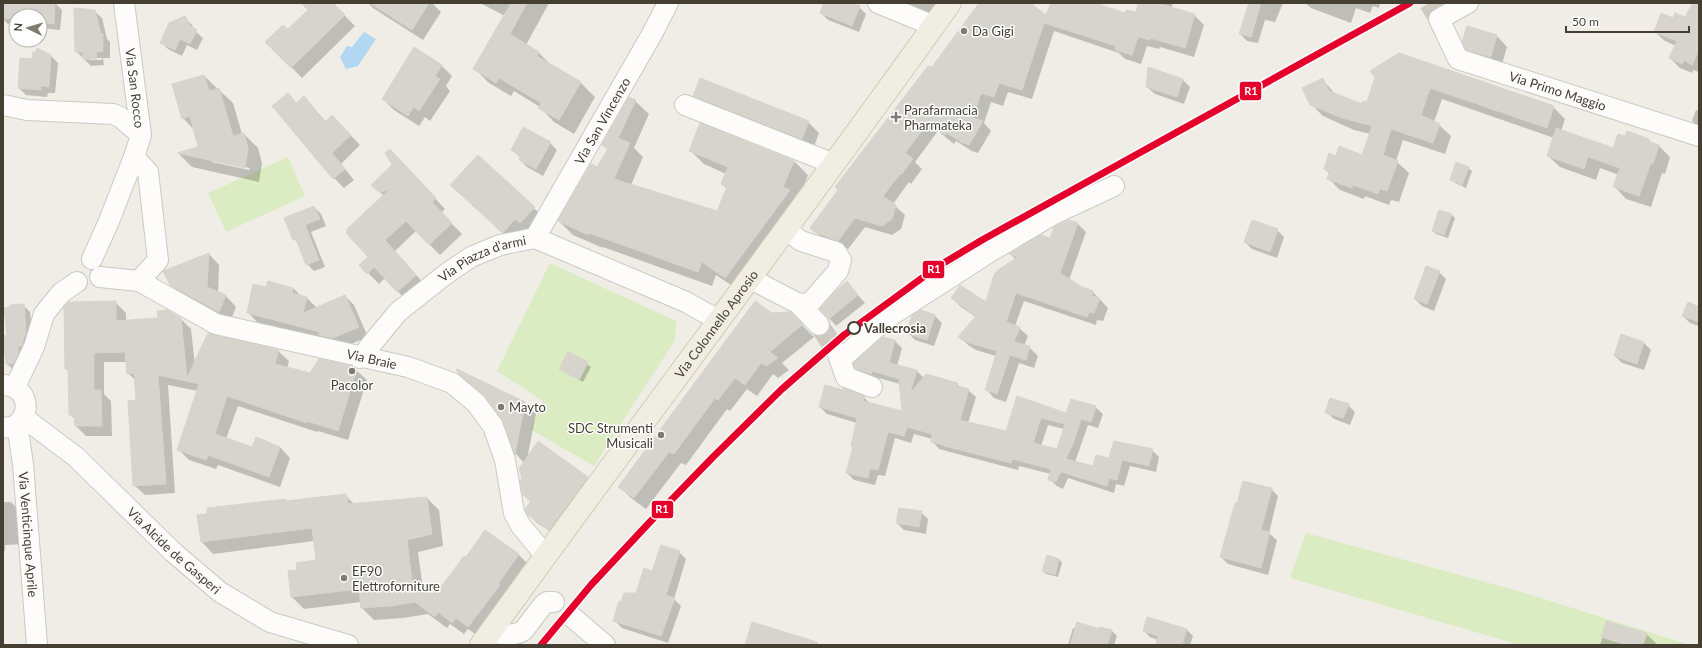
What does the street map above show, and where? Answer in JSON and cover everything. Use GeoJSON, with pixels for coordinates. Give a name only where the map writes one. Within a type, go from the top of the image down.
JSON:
{"type":"FeatureCollection","features":[{"type":"Feature","properties":{"kind":"main road","name":"Via Colonnello Aprosio"},"geometry":{"type":"LineString","coordinates":[[485,639],[718,320],[786,230],[950,3]]}},
{"type":"Feature","properties":{"kind":"street","name":"Via San Rocco"},"geometry":{"type":"LineString","coordinates":[[92,259],[110,221],[141,135],[124,3]]}},
{"type":"Feature","properties":{"kind":"street","name":"Via San Vincenzo"},"geometry":{"type":"LineString","coordinates":[[535,238],[652,34],[668,3]]}},
{"type":"Feature","properties":{"kind":"street"},"geometry":{"type":"LineString","coordinates":[[878,3],[934,26]]}},
{"type":"Feature","properties":{"kind":"street","name":"Via Primo Maggio"},"geometry":{"type":"LineString","coordinates":[[1468,3],[1439,19],[1458,59],[1699,136]]}},
{"type":"Feature","properties":{"kind":"street"},"geometry":{"type":"LineString","coordinates":[[3,105],[27,110],[113,114],[120,117],[141,135]]}},
{"type":"Feature","properties":{"kind":"street"},"geometry":{"type":"LineString","coordinates":[[685,105],[834,164]]}},
{"type":"Feature","properties":{"kind":"street"},"geometry":{"type":"LineString","coordinates":[[134,157],[148,172],[158,260],[139,281]]}},
{"type":"Feature","properties":{"kind":"street"},"geometry":{"type":"LineString","coordinates":[[872,387],[846,378],[838,356],[887,318],[988,253],[1054,214],[1114,186]]}},
{"type":"Feature","properties":{"kind":"street"},"geometry":{"type":"LineString","coordinates":[[786,230],[801,241],[836,252],[842,260],[838,271],[810,303],[799,304]]}},
{"type":"Feature","properties":{"kind":"street","name":"Via Piazza d'armi"},"geometry":{"type":"LineString","coordinates":[[360,358],[398,312],[446,274],[471,257],[500,245],[535,238],[686,302],[718,320]]}},
{"type":"Feature","properties":{"kind":"street"},"geometry":{"type":"LineString","coordinates":[[82,259],[92,259],[98,262],[100,267],[100,277],[97,282],[87,286],[77,282],[74,272],[75,266],[82,259]]}},
{"type":"Feature","properties":{"kind":"street","name":"Via Braie"},"geometry":{"type":"LineString","coordinates":[[100,277],[139,281],[216,324],[408,368],[452,383],[476,403],[493,426],[506,460],[514,513],[521,526],[546,556]]}},
{"type":"Feature","properties":{"kind":"street"},"geometry":{"type":"LineString","coordinates":[[749,278],[799,304],[819,325]]}},
{"type":"Feature","properties":{"kind":"street"},"geometry":{"type":"LineString","coordinates":[[9,386],[34,347],[44,314],[61,294],[77,282]]}},
{"type":"Feature","properties":{"kind":"street","name":"Via Venticinque Aprile"},"geometry":{"type":"LineString","coordinates":[[9,386],[24,395],[26,406],[15,423],[24,464],[37,645]]}},
{"type":"Feature","properties":{"kind":"street","name":"Via Alcide de Gasperi"},"geometry":{"type":"LineString","coordinates":[[15,423],[76,457],[173,552],[220,592],[270,622],[348,645]]}},
{"type":"Feature","properties":{"kind":"street"},"geometry":{"type":"LineString","coordinates":[[485,639],[523,631],[543,605],[547,602],[554,602]]}},
{"type":"Feature","properties":{"kind":"street"},"geometry":{"type":"LineString","coordinates":[[572,617],[605,645]]}},
{"type":"Feature","properties":{"kind":"green space"},"geometry":{"type":"Polygon","coordinates":[[[288,157],[305,196],[226,232],[208,193],[288,157]]]}},
{"type":"Feature","properties":{"kind":"green space"},"geometry":{"type":"Polygon","coordinates":[[[550,263],[676,321],[675,340],[594,466],[530,429],[543,401],[497,371],[550,263]]]}},
{"type":"Feature","properties":{"kind":"green space"},"geometry":{"type":"Polygon","coordinates":[[[1306,533],[1522,592],[1690,645],[1520,645],[1290,578],[1306,533]]]}},
{"type":"Feature","properties":{"kind":"water"},"geometry":{"type":"Polygon","coordinates":[[[364,32],[376,39],[358,66],[346,69],[340,57],[347,46],[352,47],[364,32]]]}},
{"type":"Feature","properties":{"kind":"building"},"geometry":{"type":"Polygon","coordinates":[[[3,3],[55,3],[54,24],[48,23],[48,8],[8,8],[8,18],[3,18],[3,3]]]}},
{"type":"Feature","properties":{"kind":"building"},"geometry":{"type":"Polygon","coordinates":[[[301,3],[333,3],[345,15],[291,68],[265,42],[283,25],[288,29],[308,10],[301,3]]]}},
{"type":"Feature","properties":{"kind":"building"},"geometry":{"type":"Polygon","coordinates":[[[370,3],[429,3],[412,30],[370,3]]]}},
{"type":"Feature","properties":{"kind":"building"},"geometry":{"type":"Polygon","coordinates":[[[511,3],[527,3],[510,34],[539,52],[537,56],[581,82],[559,120],[538,108],[541,103],[499,78],[496,83],[473,69],[511,3]]]}},
{"type":"Feature","properties":{"kind":"building"},"geometry":{"type":"Polygon","coordinates":[[[824,3],[851,3],[860,6],[852,26],[820,13],[824,3]]]}},
{"type":"Feature","properties":{"kind":"building"},"geometry":{"type":"Polygon","coordinates":[[[979,3],[1030,3],[1046,15],[1051,3],[1095,3],[1125,13],[1126,10],[1136,12],[1138,3],[1157,3],[1195,14],[1185,48],[1150,38],[1150,40],[1138,37],[1132,55],[1115,50],[1116,46],[1044,23],[1022,90],[999,83],[994,97],[981,93],[973,118],[983,121],[969,145],[947,133],[945,135],[928,123],[905,153],[913,159],[883,196],[896,205],[892,219],[882,226],[855,218],[838,241],[815,232],[810,228],[838,190],[835,187],[928,66],[932,67],[979,3]]]}},
{"type":"Feature","properties":{"kind":"building"},"geometry":{"type":"Polygon","coordinates":[[[1249,3],[1261,3],[1251,37],[1239,34],[1249,3]]]}},
{"type":"Feature","properties":{"kind":"building"},"geometry":{"type":"Polygon","coordinates":[[[1693,3],[1699,3],[1699,50],[1692,65],[1684,60],[1682,64],[1669,58],[1677,41],[1654,32],[1661,13],[1673,18],[1675,13],[1685,17],[1693,3]]]}},
{"type":"Feature","properties":{"kind":"building"},"geometry":{"type":"Polygon","coordinates":[[[74,8],[95,10],[101,34],[103,34],[103,51],[96,52],[97,59],[83,59],[83,52],[75,52],[74,8]]]}},
{"type":"Feature","properties":{"kind":"building"},"geometry":{"type":"Polygon","coordinates":[[[185,16],[190,26],[197,30],[190,44],[180,39],[175,50],[160,43],[169,23],[185,16]]]}},
{"type":"Feature","properties":{"kind":"building"},"geometry":{"type":"Polygon","coordinates":[[[1467,26],[1497,35],[1491,57],[1466,50],[1462,42],[1467,26]]]}},
{"type":"Feature","properties":{"kind":"building"},"geometry":{"type":"Polygon","coordinates":[[[414,47],[442,65],[435,76],[440,79],[419,111],[414,107],[408,116],[382,99],[414,47]]]}},
{"type":"Feature","properties":{"kind":"building"},"geometry":{"type":"Polygon","coordinates":[[[37,48],[51,55],[49,87],[41,86],[41,90],[18,88],[20,58],[32,59],[33,52],[36,52],[37,48]]]}},
{"type":"Feature","properties":{"kind":"building"},"geometry":{"type":"Polygon","coordinates":[[[1399,53],[1554,106],[1547,128],[1430,88],[1421,115],[1440,124],[1433,143],[1391,129],[1383,155],[1398,161],[1387,191],[1380,189],[1378,194],[1353,185],[1352,188],[1327,179],[1330,171],[1324,169],[1329,153],[1336,156],[1339,146],[1362,155],[1372,126],[1342,118],[1310,105],[1302,88],[1323,78],[1329,91],[1362,104],[1363,101],[1367,102],[1375,77],[1370,71],[1399,53]]]}},
{"type":"Feature","properties":{"kind":"building"},"geometry":{"type":"Polygon","coordinates":[[[1148,67],[1183,79],[1177,97],[1146,87],[1148,67]]]}},
{"type":"Feature","properties":{"kind":"building"},"geometry":{"type":"Polygon","coordinates":[[[204,75],[209,91],[219,88],[233,136],[244,133],[248,148],[245,168],[177,153],[198,147],[190,116],[182,119],[172,84],[204,75]]]}},
{"type":"Feature","properties":{"kind":"building"},"geometry":{"type":"Polygon","coordinates":[[[700,78],[809,121],[802,139],[693,96],[700,78]]]}},
{"type":"Feature","properties":{"kind":"building"},"geometry":{"type":"Polygon","coordinates":[[[288,93],[296,103],[304,96],[325,122],[332,115],[351,135],[332,153],[345,169],[333,179],[272,106],[288,93]]]}},
{"type":"Feature","properties":{"kind":"building"},"geometry":{"type":"Polygon","coordinates":[[[629,97],[636,100],[618,138],[630,143],[614,179],[717,211],[727,187],[721,184],[728,167],[689,151],[700,123],[794,161],[783,187],[790,190],[725,278],[702,262],[698,272],[589,233],[588,235],[558,221],[591,164],[597,167],[608,149],[602,145],[629,97]]]}},
{"type":"Feature","properties":{"kind":"building"},"geometry":{"type":"Polygon","coordinates":[[[523,127],[551,142],[536,169],[519,160],[521,156],[511,150],[523,127]]]}},
{"type":"Feature","properties":{"kind":"building"},"geometry":{"type":"Polygon","coordinates":[[[1556,128],[1613,148],[1618,134],[1625,136],[1627,131],[1649,139],[1648,141],[1659,145],[1653,164],[1651,163],[1639,196],[1613,187],[1620,168],[1588,157],[1584,169],[1547,156],[1556,128]]]}},
{"type":"Feature","properties":{"kind":"building"},"geometry":{"type":"Polygon","coordinates":[[[390,149],[436,198],[432,202],[452,223],[429,245],[406,221],[385,240],[416,275],[397,292],[374,267],[367,274],[359,265],[368,257],[347,234],[347,229],[391,188],[380,193],[371,185],[392,165],[385,153],[390,149]]]}},
{"type":"Feature","properties":{"kind":"building"},"geometry":{"type":"Polygon","coordinates":[[[478,155],[535,207],[520,223],[515,219],[503,233],[450,185],[478,155]]]}},
{"type":"Feature","properties":{"kind":"building"},"geometry":{"type":"Polygon","coordinates":[[[1456,162],[1469,167],[1462,185],[1450,180],[1456,162]]]}},
{"type":"Feature","properties":{"kind":"building"},"geometry":{"type":"Polygon","coordinates":[[[314,206],[320,219],[305,225],[319,260],[306,265],[296,239],[293,240],[284,218],[314,206]]]}},
{"type":"Feature","properties":{"kind":"building"},"geometry":{"type":"Polygon","coordinates":[[[1439,210],[1452,214],[1444,235],[1432,231],[1439,210]]]}},
{"type":"Feature","properties":{"kind":"building"},"geometry":{"type":"Polygon","coordinates":[[[1069,220],[1078,223],[1060,273],[1082,287],[1093,291],[1092,296],[1100,298],[1094,313],[1089,312],[1087,317],[1016,293],[1006,322],[1020,327],[1014,342],[1030,346],[1026,360],[1010,355],[997,394],[985,390],[997,351],[966,342],[958,337],[976,316],[951,298],[960,285],[986,302],[994,275],[998,270],[1018,257],[1009,254],[1041,235],[1050,238],[1054,227],[1069,220]]]}},
{"type":"Feature","properties":{"kind":"building"},"geometry":{"type":"Polygon","coordinates":[[[1252,220],[1278,229],[1270,252],[1244,242],[1252,220]]]}},
{"type":"Feature","properties":{"kind":"building"},"geometry":{"type":"Polygon","coordinates":[[[209,253],[207,287],[226,295],[219,312],[170,285],[163,271],[209,253]]]}},
{"type":"Feature","properties":{"kind":"building"},"geometry":{"type":"Polygon","coordinates":[[[1426,266],[1440,271],[1427,304],[1414,299],[1426,266]]]}},
{"type":"Feature","properties":{"kind":"building"},"geometry":{"type":"Polygon","coordinates":[[[268,281],[293,288],[292,293],[307,297],[303,313],[345,295],[359,327],[333,338],[319,335],[320,332],[247,313],[253,284],[266,287],[268,281]]]}},
{"type":"Feature","properties":{"kind":"building","name":"Vallecrosia"},"geometry":{"type":"Polygon","coordinates":[[[847,281],[858,295],[829,319],[820,309],[847,281]]]}},
{"type":"Feature","properties":{"kind":"building"},"geometry":{"type":"Polygon","coordinates":[[[116,301],[116,321],[158,318],[157,311],[167,310],[181,318],[187,378],[208,333],[279,350],[275,364],[310,373],[319,359],[352,366],[357,369],[338,431],[307,421],[307,423],[227,396],[215,434],[252,447],[256,437],[280,447],[269,477],[208,455],[206,460],[177,450],[199,384],[158,375],[166,484],[133,486],[128,401],[136,400],[134,373],[127,374],[125,352],[94,353],[94,390],[101,390],[102,426],[75,426],[74,415],[69,415],[68,369],[65,369],[64,307],[69,302],[116,301]]]}},
{"type":"Feature","properties":{"kind":"building"},"geometry":{"type":"Polygon","coordinates":[[[755,301],[772,313],[790,312],[803,324],[770,352],[778,358],[766,366],[761,363],[745,385],[735,378],[718,400],[715,398],[674,454],[669,452],[634,498],[618,487],[755,301]]]}},
{"type":"Feature","properties":{"kind":"building"},"geometry":{"type":"Polygon","coordinates":[[[1688,302],[1699,307],[1699,322],[1682,316],[1688,302]]]}},
{"type":"Feature","properties":{"kind":"building"},"geometry":{"type":"Polygon","coordinates":[[[24,304],[26,332],[22,346],[18,346],[18,353],[14,363],[6,364],[3,336],[7,335],[4,308],[10,307],[10,305],[24,304]]]}},
{"type":"Feature","properties":{"kind":"building"},"geometry":{"type":"Polygon","coordinates":[[[921,310],[935,315],[927,340],[906,333],[912,315],[921,310]]]}},
{"type":"Feature","properties":{"kind":"building"},"geometry":{"type":"Polygon","coordinates":[[[1621,334],[1644,342],[1637,364],[1614,356],[1621,334]]]}},
{"type":"Feature","properties":{"kind":"building"},"geometry":{"type":"Polygon","coordinates":[[[883,337],[895,340],[889,363],[917,370],[910,393],[926,374],[958,383],[957,386],[969,389],[960,420],[1006,431],[1017,396],[1066,413],[1071,399],[1096,406],[1091,422],[1081,419],[1073,444],[1066,459],[1093,466],[1096,455],[1109,458],[1114,441],[1153,449],[1149,466],[1122,460],[1117,480],[1109,478],[1107,486],[1061,472],[1056,482],[1048,480],[1051,469],[1012,459],[1011,463],[944,446],[931,442],[932,434],[907,427],[904,436],[888,432],[878,470],[870,468],[868,478],[846,473],[853,447],[851,446],[857,418],[819,407],[825,385],[843,390],[844,388],[864,396],[863,401],[902,411],[899,379],[872,371],[871,374],[855,368],[853,363],[883,337]],[[1041,418],[1033,443],[1057,449],[1065,424],[1041,418]]]}},
{"type":"Feature","properties":{"kind":"building"},"geometry":{"type":"Polygon","coordinates":[[[568,352],[588,362],[579,380],[559,369],[568,352]]]}},
{"type":"Feature","properties":{"kind":"building"},"geometry":{"type":"Polygon","coordinates":[[[457,369],[525,402],[515,455],[502,419],[485,396],[463,378],[456,370],[457,369]]]}},
{"type":"Feature","properties":{"kind":"building"},"geometry":{"type":"Polygon","coordinates":[[[1330,398],[1349,404],[1343,418],[1325,413],[1330,398]]]}},
{"type":"Feature","properties":{"kind":"building"},"geometry":{"type":"Polygon","coordinates":[[[538,441],[588,477],[549,530],[528,515],[525,509],[531,501],[523,495],[520,481],[522,478],[519,469],[538,441]]]}},
{"type":"Feature","properties":{"kind":"building"},"geometry":{"type":"Polygon","coordinates":[[[1243,481],[1272,488],[1261,530],[1270,532],[1261,568],[1220,557],[1235,503],[1237,504],[1243,481]]]}},
{"type":"Feature","properties":{"kind":"building"},"geometry":{"type":"Polygon","coordinates":[[[346,494],[348,504],[427,497],[432,534],[407,540],[412,581],[433,594],[440,585],[442,586],[464,556],[466,557],[485,530],[519,554],[498,584],[500,585],[468,627],[456,618],[452,623],[438,612],[435,617],[415,602],[391,606],[361,608],[359,589],[291,597],[288,571],[297,570],[296,563],[316,560],[312,528],[201,542],[197,515],[207,514],[207,508],[346,494]]]}},
{"type":"Feature","properties":{"kind":"building"},"geometry":{"type":"Polygon","coordinates":[[[899,508],[922,511],[919,527],[896,523],[899,508]]]}},
{"type":"Feature","properties":{"kind":"building"},"geometry":{"type":"Polygon","coordinates":[[[661,545],[680,551],[666,595],[675,598],[661,636],[613,621],[619,601],[621,602],[624,593],[636,593],[644,568],[652,571],[661,545]]]}},
{"type":"Feature","properties":{"kind":"building"},"geometry":{"type":"Polygon","coordinates":[[[1047,555],[1059,559],[1055,575],[1042,571],[1047,555]]]}},
{"type":"Feature","properties":{"kind":"building"},"geometry":{"type":"Polygon","coordinates":[[[1147,617],[1187,629],[1182,645],[1156,645],[1158,636],[1143,631],[1147,617]]]}},
{"type":"Feature","properties":{"kind":"building"},"geometry":{"type":"Polygon","coordinates":[[[1606,621],[1647,633],[1643,645],[1626,645],[1601,637],[1606,621]]]}},
{"type":"Feature","properties":{"kind":"building"},"geometry":{"type":"Polygon","coordinates":[[[752,622],[817,642],[817,645],[745,645],[752,622]]]}},
{"type":"Feature","properties":{"kind":"building"},"geometry":{"type":"Polygon","coordinates":[[[1077,622],[1099,629],[1100,627],[1112,630],[1107,645],[1070,645],[1077,622]]]}},
{"type":"Feature","properties":{"kind":"tunnel"},"geometry":{"type":"LineString","coordinates":[[1429,3],[1439,19]]}},
{"type":"Feature","properties":{"kind":"tunnel"},"geometry":{"type":"LineString","coordinates":[[819,325],[837,352]]}},
{"type":"Feature","properties":{"kind":"transit line","name":"R1"},"geometry":{"type":"LineString","coordinates":[[541,645],[591,585],[713,457],[782,389],[844,335],[937,267],[982,240],[1410,3]]}},
{"type":"Feature","properties":{"kind":"place","name":"Da Gigi"},"geometry":{"type":"Point","coordinates":[964,31]}},
{"type":"Feature","properties":{"kind":"place","name":"Parafarmacia Pharmateka"},"geometry":{"type":"Point","coordinates":[896,117]}},
{"type":"Feature","properties":{"kind":"place","name":"Vallecrosia"},"geometry":{"type":"Point","coordinates":[854,328]}},
{"type":"Feature","properties":{"kind":"place","name":"Pacolor"},"geometry":{"type":"Point","coordinates":[352,371]}},
{"type":"Feature","properties":{"kind":"place","name":"Mayto"},"geometry":{"type":"Point","coordinates":[501,407]}},
{"type":"Feature","properties":{"kind":"place","name":"SDC Strumenti Musicali"},"geometry":{"type":"Point","coordinates":[661,435]}},
{"type":"Feature","properties":{"kind":"place","name":"EF90 Elettroforniture"},"geometry":{"type":"Point","coordinates":[344,578]}}]}
